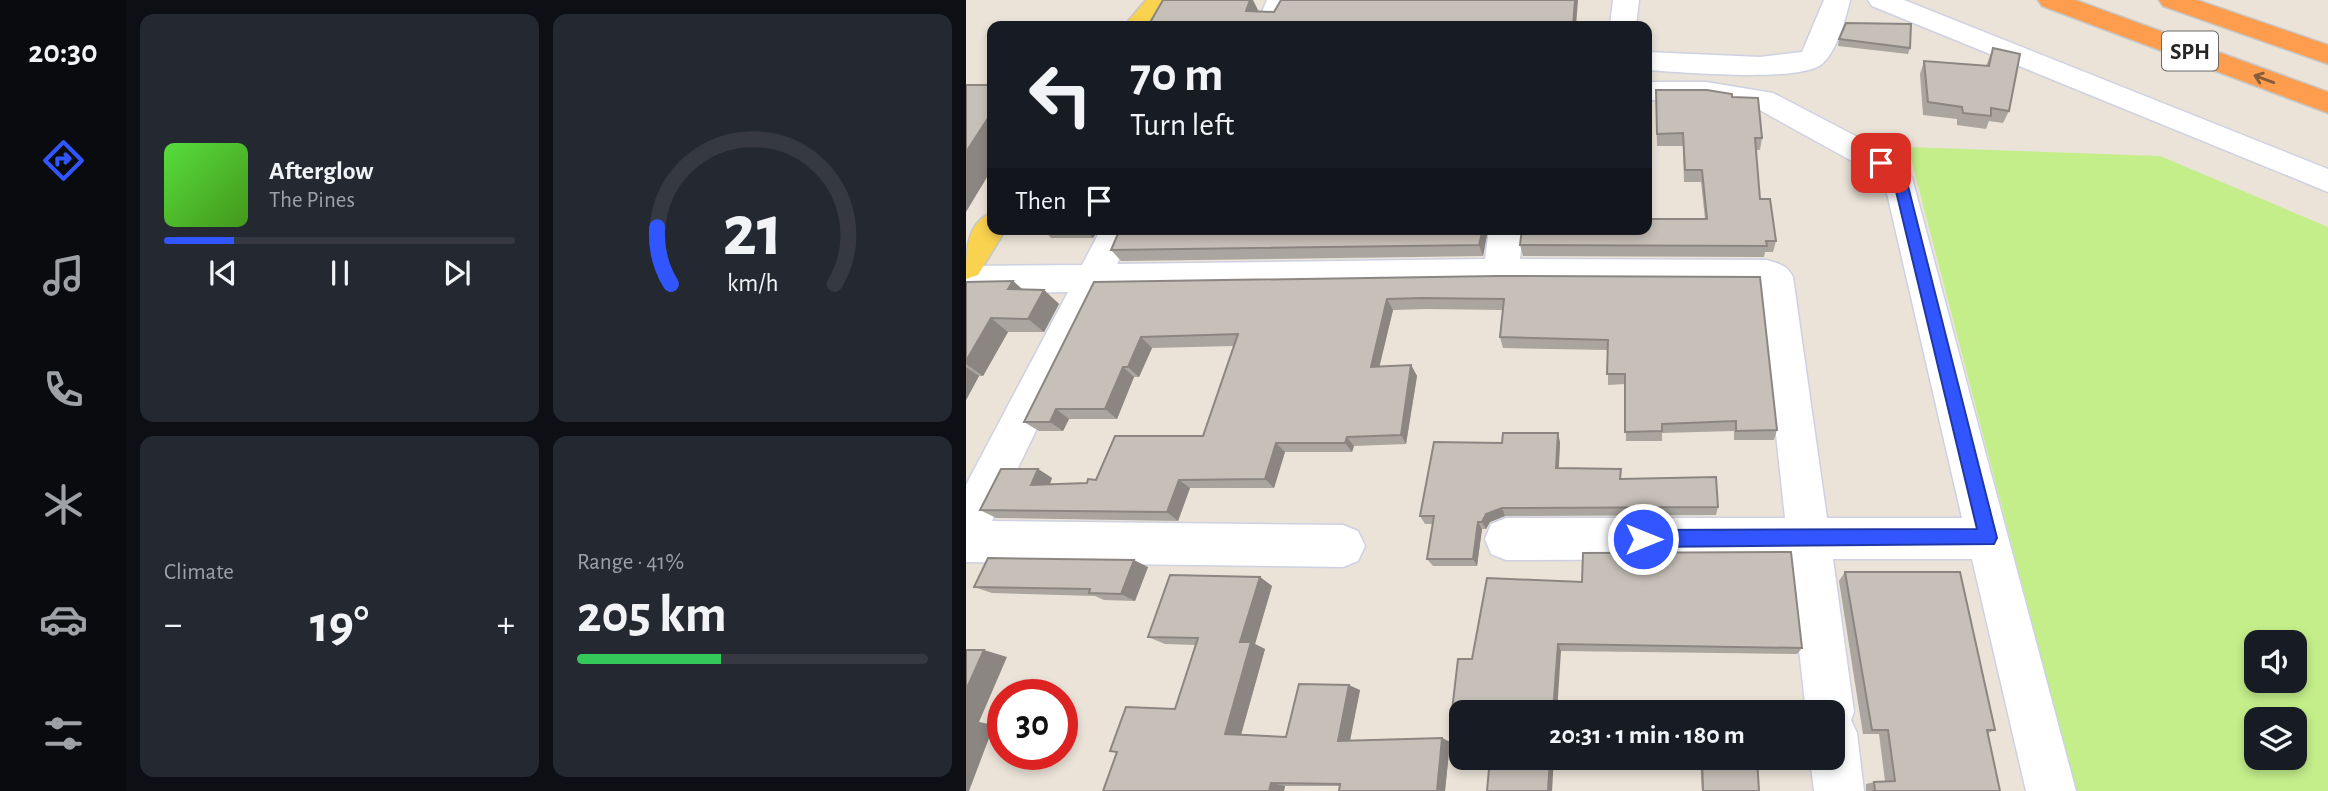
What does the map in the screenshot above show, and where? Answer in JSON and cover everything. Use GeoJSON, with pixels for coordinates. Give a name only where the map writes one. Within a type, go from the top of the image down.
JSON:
{"type":"FeatureCollection","features":[{"type":"Feature","properties":{"kind":"highway","name":"SPH"},"geometry":{"type":"LineString","coordinates":[[2051,0],[2328,103]]}},
{"type":"Feature","properties":{"kind":"highway","name":"SPH"},"geometry":{"type":"LineString","coordinates":[[2172,0],[2328,55]]}},
{"type":"Feature","properties":{"kind":"main road"},"geometry":{"type":"LineString","coordinates":[[1141,21],[1160,0]]}},
{"type":"Feature","properties":{"kind":"main road"},"geometry":{"type":"LineString","coordinates":[[966,266],[987,233]]}},
{"type":"Feature","properties":{"kind":"street"},"geometry":{"type":"LineString","coordinates":[[1271,21],[1280,0]]}},
{"type":"Feature","properties":{"kind":"street"},"geometry":{"type":"LineString","coordinates":[[1624,21],[1626,0]]}},
{"type":"Feature","properties":{"kind":"street"},"geometry":{"type":"LineString","coordinates":[[1652,61],[1764,65],[1805,62],[1818,51],[1838,0]]}},
{"type":"Feature","properties":{"kind":"street"},"geometry":{"type":"LineString","coordinates":[[1881,0],[2328,181]]}},
{"type":"Feature","properties":{"kind":"street"},"geometry":{"type":"LineString","coordinates":[[1652,91],[1706,91],[1763,100],[1881,163],[1901,186],[2051,791]]}},
{"type":"Feature","properties":{"kind":"street"},"geometry":{"type":"LineString","coordinates":[[966,528],[1115,235]]}},
{"type":"Feature","properties":{"kind":"street"},"geometry":{"type":"LineString","coordinates":[[1502,272],[1505,235]]}},
{"type":"Feature","properties":{"kind":"street"},"geometry":{"type":"LineString","coordinates":[[966,280],[1096,276],[1312,277],[1502,272],[1761,272],[1776,277],[1779,284],[1828,700]]}},
{"type":"Feature","properties":{"kind":"street"},"geometry":{"type":"LineString","coordinates":[[1506,539],[1988,538]]}},
{"type":"Feature","properties":{"kind":"street"},"geometry":{"type":"LineString","coordinates":[[966,541],[1343,546]]}},
{"type":"Feature","properties":{"kind":"street"},"geometry":{"type":"LineString","coordinates":[[1836,770],[1839,791]]}},
{"type":"Feature","properties":{"kind":"green space"},"geometry":{"type":"Polygon","coordinates":[[[1908,147],[2160,156],[2328,227],[2328,791],[2076,791],[1908,147]]]}},
{"type":"Feature","properties":{"kind":"building"},"geometry":{"type":"Polygon","coordinates":[[[1163,0],[1250,0],[1246,11],[1274,12],[1281,0],[1575,0],[1573,21],[1151,21],[1163,0]]]}},
{"type":"Feature","properties":{"kind":"building"},"geometry":{"type":"Polygon","coordinates":[[[1846,23],[1911,24],[1910,48],[1839,39],[1846,23]]]}},
{"type":"Feature","properties":{"kind":"building"},"geometry":{"type":"Polygon","coordinates":[[[1993,48],[2020,54],[2009,111],[1991,108],[1991,116],[1963,113],[1962,107],[1928,102],[1924,61],[1989,66],[1993,48]]]}},
{"type":"Feature","properties":{"kind":"building"},"geometry":{"type":"Polygon","coordinates":[[[966,85],[987,85],[987,120],[966,152],[966,85]]]}},
{"type":"Feature","properties":{"kind":"building"},"geometry":{"type":"Polygon","coordinates":[[[1656,90],[1707,90],[1732,94],[1732,97],[1758,98],[1762,138],[1755,138],[1760,199],[1770,199],[1776,241],[1766,241],[1767,246],[1520,245],[1521,235],[1652,235],[1652,219],[1707,219],[1702,170],[1685,170],[1683,133],[1657,134],[1656,90]]]}},
{"type":"Feature","properties":{"kind":"building"},"geometry":{"type":"Polygon","coordinates":[[[1117,235],[1482,235],[1479,245],[1111,250],[1117,235]]]}},
{"type":"Feature","properties":{"kind":"building"},"geometry":{"type":"Polygon","coordinates":[[[1498,276],[1760,277],[1777,430],[1736,431],[1736,421],[1662,424],[1662,431],[1625,432],[1625,374],[1607,374],[1608,340],[1500,337],[1504,299],[1387,299],[1371,367],[1411,365],[1401,435],[1347,437],[1345,443],[1276,443],[1265,479],[1179,480],[1167,512],[980,510],[1001,469],[1038,469],[1031,485],[1087,483],[1088,479],[1096,480],[1115,436],[1203,436],[1238,334],[1141,337],[1128,367],[1123,367],[1105,409],[1056,409],[1050,422],[1024,422],[1094,282],[1498,276]]]}},
{"type":"Feature","properties":{"kind":"building"},"geometry":{"type":"Polygon","coordinates":[[[1013,281],[1008,289],[1044,290],[1028,319],[991,318],[966,361],[966,282],[1013,281]]]}},
{"type":"Feature","properties":{"kind":"building"},"geometry":{"type":"Polygon","coordinates":[[[1503,433],[1558,433],[1556,468],[1621,469],[1620,479],[1716,477],[1718,507],[1502,508],[1486,514],[1482,522],[1478,522],[1473,559],[1427,559],[1434,516],[1420,516],[1434,442],[1502,443],[1503,433]]]}},
{"type":"Feature","properties":{"kind":"building"},"geometry":{"type":"Polygon","coordinates":[[[1791,552],[1802,648],[1558,644],[1554,700],[1453,700],[1458,659],[1472,659],[1487,578],[1582,582],[1583,553],[1791,552]]]}},
{"type":"Feature","properties":{"kind":"building"},"geometry":{"type":"Polygon","coordinates":[[[988,558],[1134,560],[1121,594],[1089,593],[1090,589],[974,587],[988,558]]]}},
{"type":"Feature","properties":{"kind":"building"},"geometry":{"type":"Polygon","coordinates":[[[1845,572],[1960,572],[1995,730],[1987,730],[2000,791],[1875,791],[1874,782],[1895,781],[1888,730],[1872,730],[1845,572]]]}},
{"type":"Feature","properties":{"kind":"building"},"geometry":{"type":"Polygon","coordinates":[[[1170,575],[1260,577],[1240,642],[1251,642],[1225,734],[1286,737],[1299,684],[1349,685],[1338,741],[1442,738],[1437,791],[1339,791],[1340,784],[1271,783],[1269,791],[1103,791],[1117,752],[1110,751],[1126,707],[1175,709],[1198,638],[1148,637],[1170,575]]]}},
{"type":"Feature","properties":{"kind":"building"},"geometry":{"type":"Polygon","coordinates":[[[966,650],[984,650],[966,690],[966,650]]]}},
{"type":"Feature","properties":{"kind":"building"},"geometry":{"type":"Polygon","coordinates":[[[1489,770],[1549,770],[1548,791],[1487,791],[1489,770]]]}},
{"type":"Feature","properties":{"kind":"building"},"geometry":{"type":"Polygon","coordinates":[[[1702,770],[1758,770],[1759,791],[1703,791],[1702,770]]]}},
{"type":"Feature","properties":{"kind":"route"},"geometry":{"type":"LineString","coordinates":[[1643,539],[1988,538],[1901,186],[1881,163]]}}]}
